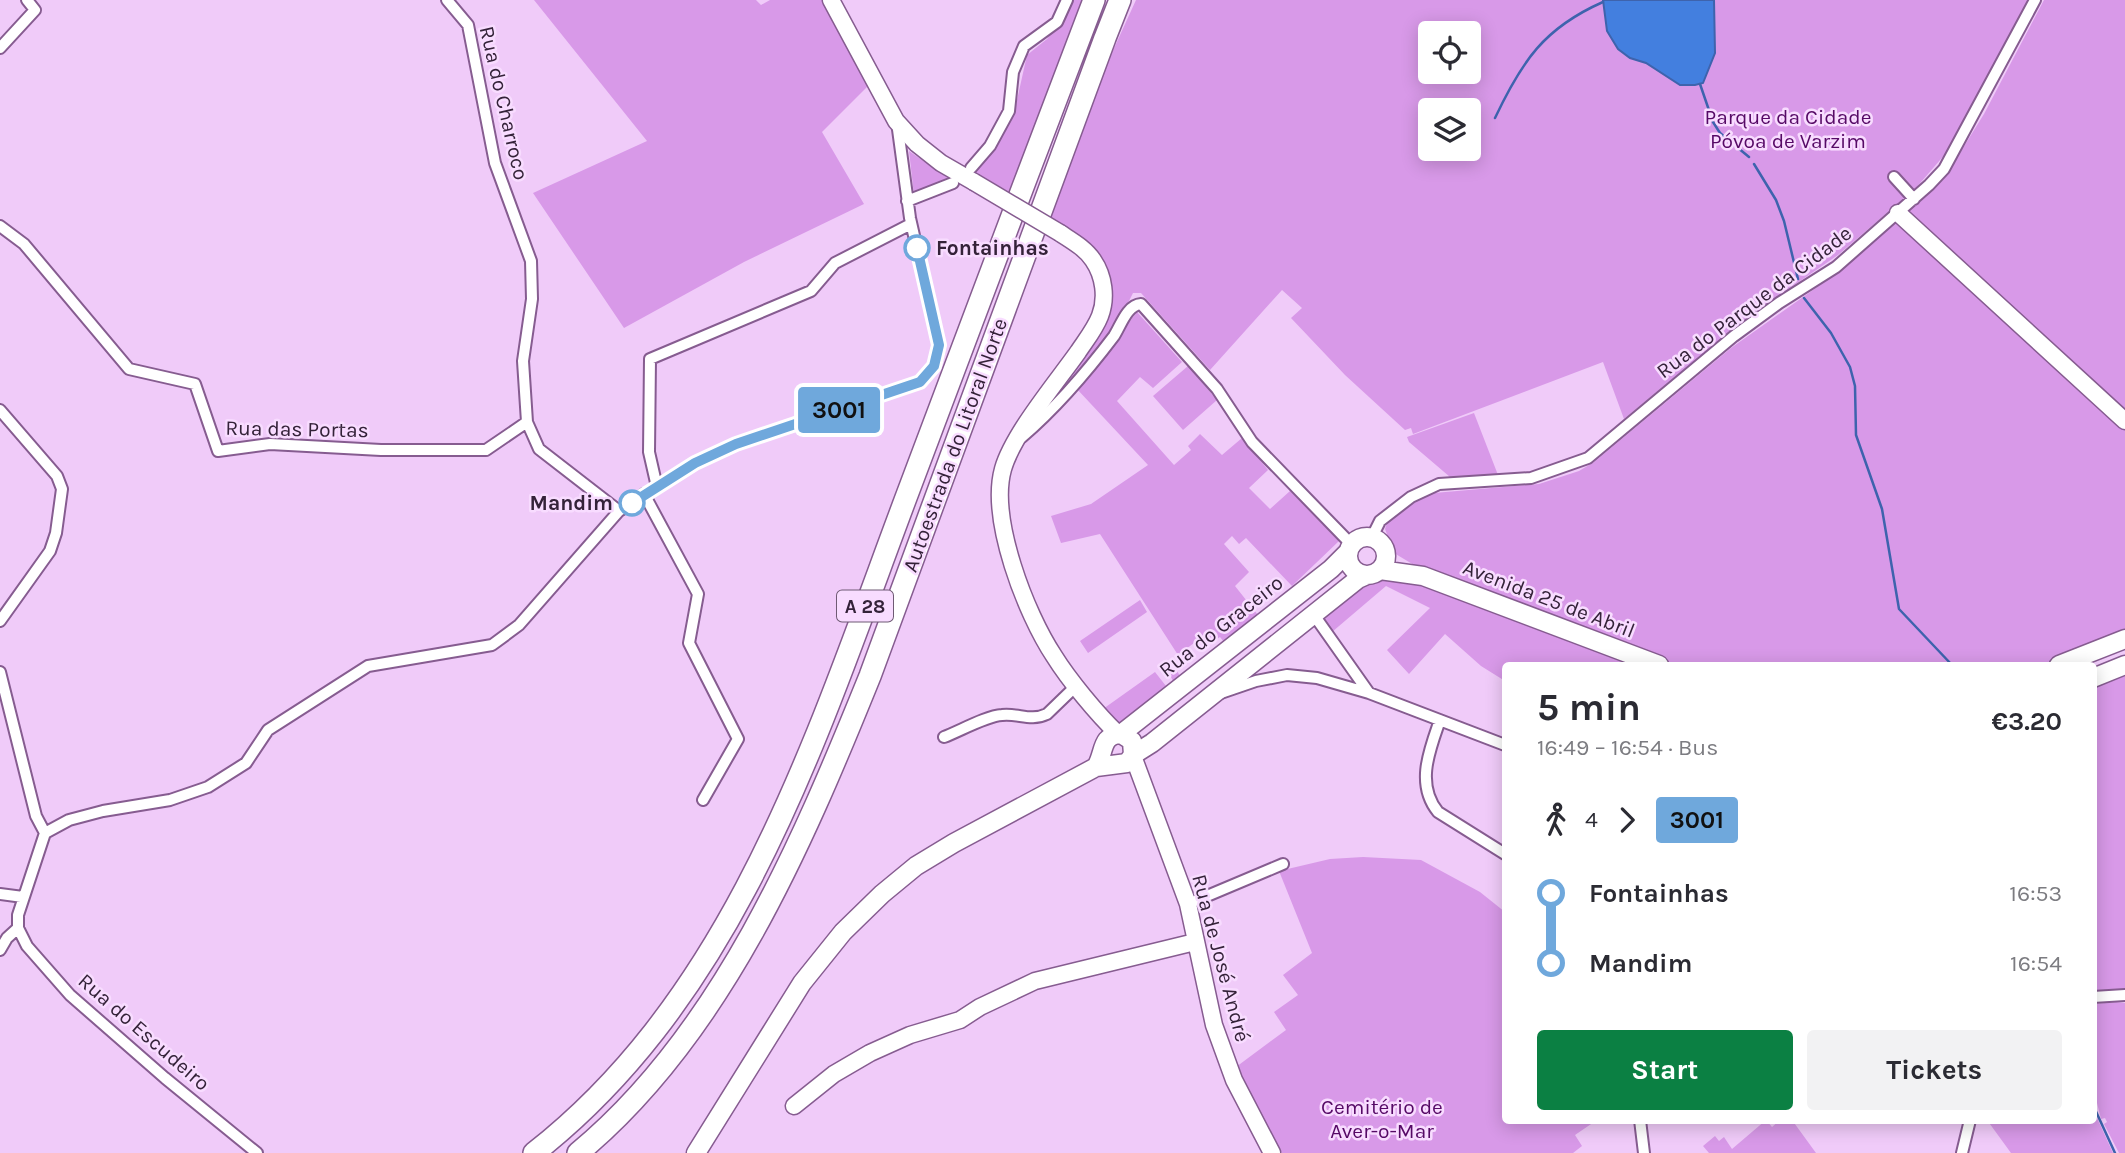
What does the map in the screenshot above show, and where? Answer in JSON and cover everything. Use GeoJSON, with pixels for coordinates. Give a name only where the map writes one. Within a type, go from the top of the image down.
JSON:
{"type":"FeatureCollection","features":[{"type":"Feature","properties":{"kind":"highway","name":"Autoestrada do Litoral Norte"},"geometry":{"type":"LineString","coordinates":[[534,1153],[561,1132],[626,1067],[680,998],[735,912],[805,766],[1094,0]]}},
{"type":"Feature","properties":{"kind":"highway","name":"Autoestrada do Litoral Norte"},"geometry":{"type":"LineString","coordinates":[[578,1153],[604,1132],[694,1027],[741,953],[833,769],[870,676],[1120,0]]}},
{"type":"Feature","properties":{"kind":"main road"},"geometry":{"type":"LineString","coordinates":[[696,1153],[802,983],[843,932],[881,894],[916,866],[1119,748],[1175,725],[1359,579],[1374,573],[1386,561],[1379,544],[1361,537],[1349,548],[1352,568],[1374,573]]}},
{"type":"Feature","properties":{"kind":"main road","name":"Avenida 25 de Abril"},"geometry":{"type":"LineString","coordinates":[[1379,544],[1423,576],[1651,662]]}},
{"type":"Feature","properties":{"kind":"main road","name":"Rua do Graceiro"},"geometry":{"type":"LineString","coordinates":[[1119,748],[1157,704],[1331,569],[1349,548]]}},
{"type":"Feature","properties":{"kind":"main road","name":"Avenida 25 de Abril"},"geometry":{"type":"LineString","coordinates":[[1374,573],[1423,576]]}},
{"type":"Feature","properties":{"kind":"main road"},"geometry":{"type":"LineString","coordinates":[[2067,662],[2125,639]]}},
{"type":"Feature","properties":{"kind":"main road"},"geometry":{"type":"LineString","coordinates":[[2097,676],[2125,665]]}},
{"type":"Feature","properties":{"kind":"main road"},"geometry":{"type":"LineString","coordinates":[[1157,704],[1168,704],[1174,709],[1175,725]]}},
{"type":"Feature","properties":{"kind":"street"},"geometry":{"type":"LineString","coordinates":[[0,48],[35,10],[27,0]]}},
{"type":"Feature","properties":{"kind":"street","name":"Rua do Charroco"},"geometry":{"type":"LineString","coordinates":[[447,0],[468,25],[495,163],[531,261],[532,299],[523,361],[527,422],[539,449],[619,511]]}},
{"type":"Feature","properties":{"kind":"street","name":"Rua de José André"},"geometry":{"type":"LineString","coordinates":[[831,0],[897,121],[916,144],[941,163],[972,175],[1060,233],[1081,247],[1096,263],[1104,290],[1097,324],[1014,444],[1004,466],[1000,489],[1008,549],[1039,629],[1054,657],[1077,685],[1119,748],[1188,904],[1214,1025],[1234,1080],[1272,1153]]}},
{"type":"Feature","properties":{"kind":"street"},"geometry":{"type":"LineString","coordinates":[[972,175],[1009,111],[1013,72],[1024,46],[1057,22],[1067,0]]}},
{"type":"Feature","properties":{"kind":"street","name":"Rua do Parque da Cidade"},"geometry":{"type":"LineString","coordinates":[[1379,544],[1380,521],[1411,497],[1438,484],[1531,478],[1588,458],[1734,336],[1779,303],[1836,267],[1944,169],[2035,0]]}},
{"type":"Feature","properties":{"kind":"street"},"geometry":{"type":"LineString","coordinates":[[0,950],[7,938],[18,928],[23,897],[45,834],[56,826],[103,811],[170,800],[208,787],[246,763],[268,730],[368,666],[492,645],[519,625],[619,511],[695,463],[736,444],[920,382],[934,366],[939,345],[911,224],[897,121]]}},
{"type":"Feature","properties":{"kind":"street"},"geometry":{"type":"LineString","coordinates":[[1894,177],[1914,199]]}},
{"type":"Feature","properties":{"kind":"street"},"geometry":{"type":"LineString","coordinates":[[907,201],[953,183]]}},
{"type":"Feature","properties":{"kind":"street"},"geometry":{"type":"LineString","coordinates":[[1898,213],[2125,421]]}},
{"type":"Feature","properties":{"kind":"street"},"geometry":{"type":"LineString","coordinates":[[657,487],[649,452],[650,359],[811,291],[835,263],[911,224]]}},
{"type":"Feature","properties":{"kind":"street","name":"Rua das Portas"},"geometry":{"type":"LineString","coordinates":[[0,226],[24,244],[129,369],[195,384],[218,451],[270,444],[381,450],[486,450],[527,422]]}},
{"type":"Feature","properties":{"kind":"street"},"geometry":{"type":"LineString","coordinates":[[1014,444],[1058,405],[1115,334],[1131,308],[1141,304],[1217,389],[1252,442],[1349,548]]}},
{"type":"Feature","properties":{"kind":"street"},"geometry":{"type":"LineString","coordinates":[[0,410],[57,475],[62,489],[50,551],[0,621]]}},
{"type":"Feature","properties":{"kind":"street"},"geometry":{"type":"LineString","coordinates":[[645,495],[698,594],[689,643],[738,739],[703,800]]}},
{"type":"Feature","properties":{"kind":"street"},"geometry":{"type":"LineString","coordinates":[[1314,615],[1370,693]]}},
{"type":"Feature","properties":{"kind":"street"},"geometry":{"type":"LineString","coordinates":[[0,672],[36,816],[45,834]]}},
{"type":"Feature","properties":{"kind":"street"},"geometry":{"type":"LineString","coordinates":[[1209,698],[1256,681],[1287,676],[1317,678],[1370,693],[1502,744]]}},
{"type":"Feature","properties":{"kind":"street"},"geometry":{"type":"LineString","coordinates":[[944,737],[1001,715],[1030,719],[1041,717],[1077,685]]}},
{"type":"Feature","properties":{"kind":"street"},"geometry":{"type":"LineString","coordinates":[[1440,720],[1426,767],[1426,780],[1432,803],[1438,812],[1502,851]]}},
{"type":"Feature","properties":{"kind":"street"},"geometry":{"type":"LineString","coordinates":[[1188,904],[1283,863]]}},
{"type":"Feature","properties":{"kind":"street"},"geometry":{"type":"LineString","coordinates":[[0,894],[23,897]]}},
{"type":"Feature","properties":{"kind":"street","name":"Rua do Escudeiro"},"geometry":{"type":"LineString","coordinates":[[18,928],[27,946],[70,995],[257,1153]]}},
{"type":"Feature","properties":{"kind":"street"},"geometry":{"type":"LineString","coordinates":[[794,1107],[834,1074],[870,1053],[910,1035],[960,1020],[980,1007],[1035,981],[1195,942]]}},
{"type":"Feature","properties":{"kind":"street"},"geometry":{"type":"LineString","coordinates":[[2097,997],[2125,995]]}},
{"type":"Feature","properties":{"kind":"street"},"geometry":{"type":"LineString","coordinates":[[1640,1124],[1644,1153]]}},
{"type":"Feature","properties":{"kind":"street"},"geometry":{"type":"LineString","coordinates":[[1962,1153],[1969,1124]]}},
{"type":"Feature","properties":{"kind":"green space"},"geometry":{"type":"Polygon","coordinates":[[[534,0],[756,0],[761,5],[770,0],[822,0],[869,85],[822,132],[864,204],[744,262],[624,328],[533,193],[647,141],[534,0]]]}},
{"type":"Feature","properties":{"kind":"green space"},"geometry":{"type":"Polygon","coordinates":[[[1071,0],[1094,0],[1010,194],[970,175],[989,157],[1015,109],[1027,55],[1047,39],[1066,14],[1071,0]]]}},
{"type":"Feature","properties":{"kind":"green space","name":"Parque da Cidade Póvoa de Varzim"},"geometry":{"type":"Polygon","coordinates":[[[1136,0],[2031,0],[1947,152],[1915,189],[1838,255],[1745,319],[1624,419],[1603,362],[1413,434],[1411,428],[1405,430],[1345,375],[1291,318],[1302,308],[1282,290],[1210,370],[1141,293],[1133,293],[1118,323],[1042,412],[1109,311],[1112,302],[1111,288],[1082,240],[1048,216],[1095,90],[1136,0]]]}},
{"type":"Feature","properties":{"kind":"green space"},"geometry":{"type":"Polygon","coordinates":[[[2044,0],[2125,0],[2125,413],[1905,214],[1943,180],[1984,114],[2044,0]]]}},
{"type":"Feature","properties":{"kind":"green space"},"geometry":{"type":"Polygon","coordinates":[[[909,151],[951,180],[914,195],[909,151]]]}},
{"type":"Feature","properties":{"kind":"green space"},"geometry":{"type":"Polygon","coordinates":[[[1899,219],[2125,429],[2125,634],[2053,662],[1668,662],[1424,571],[1394,553],[1385,529],[1387,523],[1417,501],[1434,493],[1539,484],[1579,471],[1594,462],[1731,348],[1837,273],[1899,219]]]}},
{"type":"Feature","properties":{"kind":"green space"},"geometry":{"type":"Polygon","coordinates":[[[1137,312],[1182,362],[1153,388],[1140,377],[1117,401],[1174,465],[1191,450],[1188,446],[1200,434],[1222,455],[1242,438],[1268,470],[1249,488],[1270,509],[1290,491],[1339,541],[1292,586],[1246,538],[1239,544],[1232,536],[1224,544],[1249,572],[1235,586],[1258,615],[1224,642],[1220,637],[1205,646],[1198,640],[1178,655],[1100,534],[1061,543],[1051,516],[1091,504],[1148,465],[1076,388],[1137,312]]]}},
{"type":"Feature","properties":{"kind":"green space"},"geometry":{"type":"Polygon","coordinates":[[[1188,366],[1217,400],[1183,430],[1153,396],[1188,366]]]}},
{"type":"Feature","properties":{"kind":"green space"},"geometry":{"type":"Polygon","coordinates":[[[1474,413],[1498,475],[1450,477],[1409,442],[1407,437],[1474,413]]]}},
{"type":"Feature","properties":{"kind":"green space"},"geometry":{"type":"Polygon","coordinates":[[[1384,577],[1404,577],[1625,662],[1502,662],[1502,679],[1481,666],[1445,634],[1409,674],[1387,650],[1430,608],[1386,586],[1332,632],[1320,615],[1364,583],[1384,577]]]}},
{"type":"Feature","properties":{"kind":"green space"},"geometry":{"type":"Polygon","coordinates":[[[1140,600],[1147,612],[1088,653],[1080,641],[1140,600]]]}},
{"type":"Feature","properties":{"kind":"green space"},"geometry":{"type":"Polygon","coordinates":[[[1175,667],[1181,678],[1122,723],[1117,723],[1103,709],[1155,672],[1166,686],[1173,681],[1169,673],[1175,667]]]}},
{"type":"Feature","properties":{"kind":"green space"},"geometry":{"type":"Polygon","coordinates":[[[2125,671],[2125,990],[2097,990],[2097,682],[2125,671]]]}},
{"type":"Feature","properties":{"kind":"green space","name":"Cemitério de Aver-o-Mar"},"geometry":{"type":"Polygon","coordinates":[[[1363,857],[1421,860],[1480,892],[1502,910],[1502,1124],[1591,1124],[1575,1135],[1582,1146],[1573,1153],[1282,1153],[1236,1067],[1286,1030],[1274,1012],[1298,995],[1283,975],[1312,953],[1279,871],[1330,859],[1363,857]]]}},
{"type":"Feature","properties":{"kind":"green space"},"geometry":{"type":"Polygon","coordinates":[[[2125,1003],[2125,1153],[2119,1153],[2104,1124],[2107,1122],[2105,1118],[2101,1119],[2097,1103],[2097,1004],[2125,1003]]]}},
{"type":"Feature","properties":{"kind":"green space"},"geometry":{"type":"Polygon","coordinates":[[[2097,1118],[2113,1153],[2011,1153],[1990,1124],[2097,1124],[2097,1118]]]}},
{"type":"Feature","properties":{"kind":"green space"},"geometry":{"type":"Polygon","coordinates":[[[1761,1124],[1769,1124],[1772,1127],[1775,1124],[1795,1124],[1816,1153],[1709,1153],[1703,1146],[1715,1136],[1719,1141],[1724,1137],[1732,1149],[1761,1124]]]}},
{"type":"Feature","properties":{"kind":"water"},"geometry":{"type":"Polygon","coordinates":[[[1603,0],[1714,0],[1715,53],[1703,83],[1680,85],[1618,49],[1607,31],[1603,0]]]}},
{"type":"Feature","properties":{"kind":"waterway"},"geometry":{"type":"LineString","coordinates":[[1495,118],[1515,79],[1537,48],[1565,23],[1603,2]]}},
{"type":"Feature","properties":{"kind":"waterway"},"geometry":{"type":"LineString","coordinates":[[1700,84],[1713,122],[1720,133],[1749,157]]}},
{"type":"Feature","properties":{"kind":"waterway"},"geometry":{"type":"LineString","coordinates":[[1754,164],[1776,200],[1798,279]]}},
{"type":"Feature","properties":{"kind":"waterway"},"geometry":{"type":"LineString","coordinates":[[1804,298],[1831,333],[1850,367],[1855,386],[1856,435],[1882,509],[1899,609],[1949,662]]}},
{"type":"Feature","properties":{"kind":"waterway"},"geometry":{"type":"LineString","coordinates":[[2097,1114],[2115,1153]]}},
{"type":"Feature","properties":{"kind":"bus line","name":"3001"},"geometry":{"type":"LineString","coordinates":[[632,503],[695,463],[736,444],[920,382],[934,366],[939,345],[917,248]]}},
{"type":"Feature","properties":{"kind":"place","name":"Fontainhas"},"geometry":{"type":"Point","coordinates":[917,248]}},
{"type":"Feature","properties":{"kind":"place","name":"Mandim"},"geometry":{"type":"Point","coordinates":[632,503]}}]}
